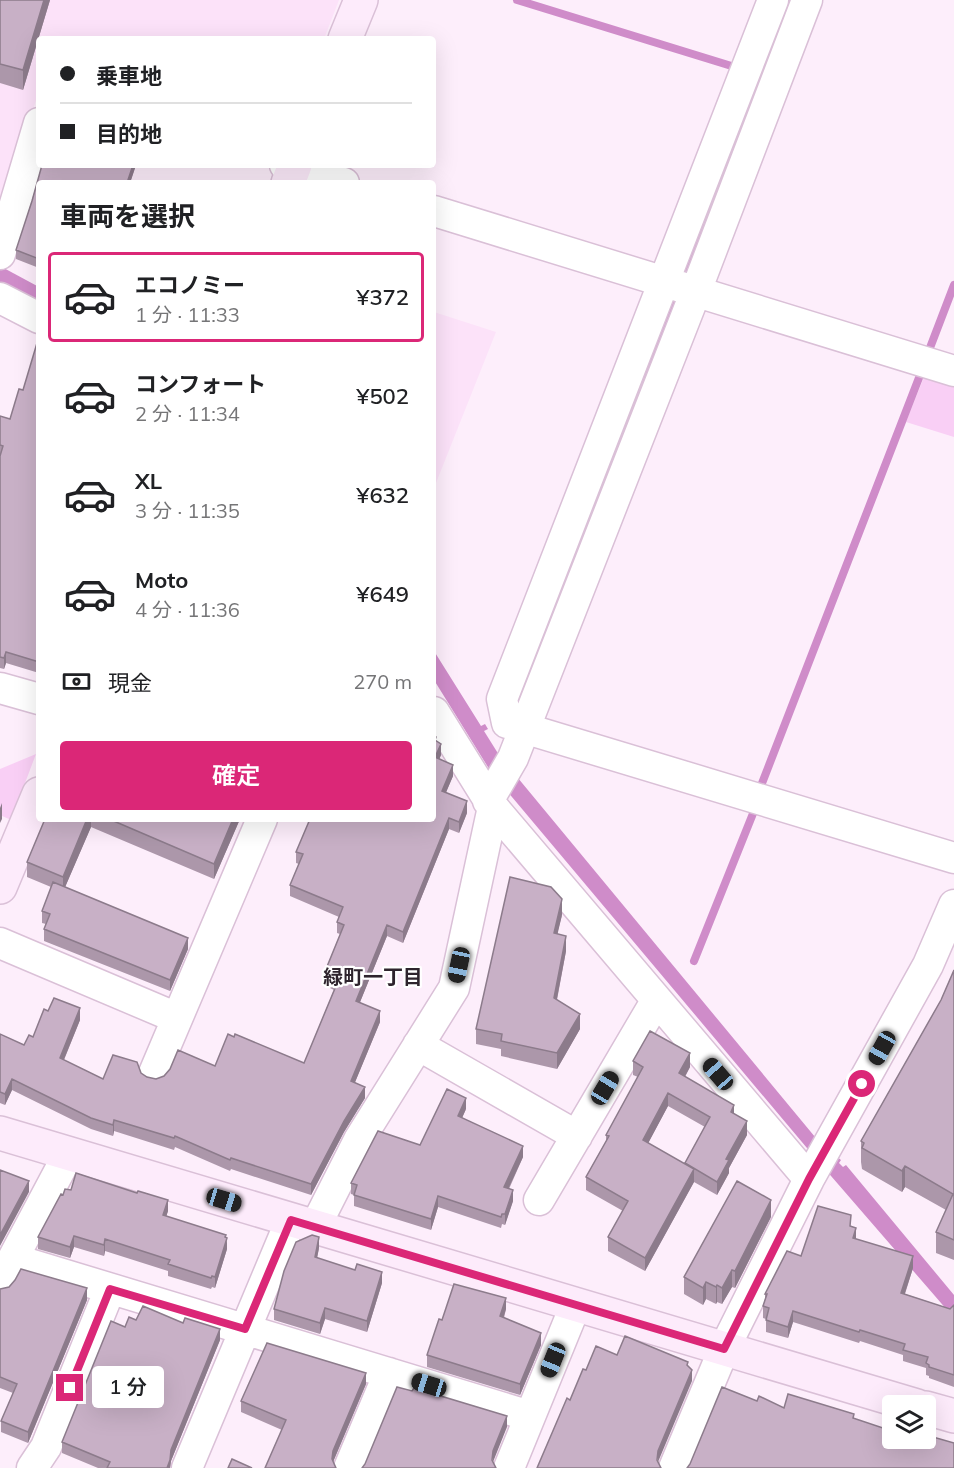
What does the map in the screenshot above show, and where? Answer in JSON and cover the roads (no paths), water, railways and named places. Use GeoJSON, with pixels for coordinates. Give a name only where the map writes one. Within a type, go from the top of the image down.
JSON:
{"type":"FeatureCollection","features":[{"type":"Feature","properties":{"kind":"street"},"geometry":{"type":"LineString","coordinates":[[346,36],[361,0]]}},
{"type":"Feature","properties":{"kind":"street"},"geometry":{"type":"LineString","coordinates":[[772,0],[502,699],[507,723],[954,858]]}},
{"type":"Feature","properties":{"kind":"street"},"geometry":{"type":"LineString","coordinates":[[187,1468],[245,1329],[303,1223],[454,988],[493,798],[513,758],[807,0]]}},
{"type":"Feature","properties":{"kind":"street"},"geometry":{"type":"LineString","coordinates":[[0,255],[36,133]]}},
{"type":"Feature","properties":{"kind":"street"},"geometry":{"type":"LineString","coordinates":[[290,170],[332,180]]}},
{"type":"Feature","properties":{"kind":"street"},"geometry":{"type":"LineString","coordinates":[[436,212],[954,371]]}},
{"type":"Feature","properties":{"kind":"street"},"geometry":{"type":"LineString","coordinates":[[2,309],[36,317]]}},
{"type":"Feature","properties":{"kind":"street"},"geometry":{"type":"LineString","coordinates":[[0,688],[36,698]]}},
{"type":"Feature","properties":{"kind":"street"},"geometry":{"type":"LineString","coordinates":[[436,715],[493,798],[656,1001],[818,1163]]}},
{"type":"Feature","properties":{"kind":"street"},"geometry":{"type":"LineString","coordinates":[[0,887],[36,801]]}},
{"type":"Feature","properties":{"kind":"street"},"geometry":{"type":"LineString","coordinates":[[154,1072],[261,822]]}},
{"type":"Feature","properties":{"kind":"street"},"geometry":{"type":"LineString","coordinates":[[674,1468],[724,1349],[818,1163],[928,965],[954,905]]}},
{"type":"Feature","properties":{"kind":"street"},"geometry":{"type":"LineString","coordinates":[[0,943],[177,1018]]}},
{"type":"Feature","properties":{"kind":"street"},"geometry":{"type":"LineString","coordinates":[[539,1200],[656,1001]]}},
{"type":"Feature","properties":{"kind":"street"},"geometry":{"type":"LineString","coordinates":[[418,1045],[577,1136]]}},
{"type":"Feature","properties":{"kind":"street"},"geometry":{"type":"LineString","coordinates":[[0,1133],[882,1396]]}},
{"type":"Feature","properties":{"kind":"street"},"geometry":{"type":"LineString","coordinates":[[69,1154],[6,1271],[110,1289],[530,1416]]}},
{"type":"Feature","properties":{"kind":"street"},"geometry":{"type":"LineString","coordinates":[[32,1468],[46,1447],[110,1289]]}},
{"type":"Feature","properties":{"kind":"street"},"geometry":{"type":"LineString","coordinates":[[509,1468],[576,1305]]}},
{"type":"Feature","properties":{"kind":"street"},"geometry":{"type":"LineString","coordinates":[[349,1468],[389,1373]]}},
{"type":"Feature","properties":{"kind":"street"},"geometry":{"type":"LineString","coordinates":[[936,1411],[954,1416]]}},
{"type":"Feature","properties":{"kind":"waterway"},"geometry":{"type":"LineString","coordinates":[[517,0],[738,68]]}},
{"type":"Feature","properties":{"kind":"waterway"},"geometry":{"type":"LineString","coordinates":[[684,274],[791,0]]}},
{"type":"Feature","properties":{"kind":"waterway"},"geometry":{"type":"LineString","coordinates":[[928,353],[954,285]]}},
{"type":"Feature","properties":{"kind":"waterway"},"geometry":{"type":"LineString","coordinates":[[518,700],[675,296]]}},
{"type":"Feature","properties":{"kind":"waterway"},"geometry":{"type":"LineString","coordinates":[[759,791],[922,370]]}},
{"type":"Feature","properties":{"kind":"waterway"},"geometry":{"type":"LineString","coordinates":[[694,961],[756,806]]}},
{"type":"Feature","properties":{"kind":"district","name":"緑町一丁目"},"geometry":{"type":"Point","coordinates":[373,977]}}]}
